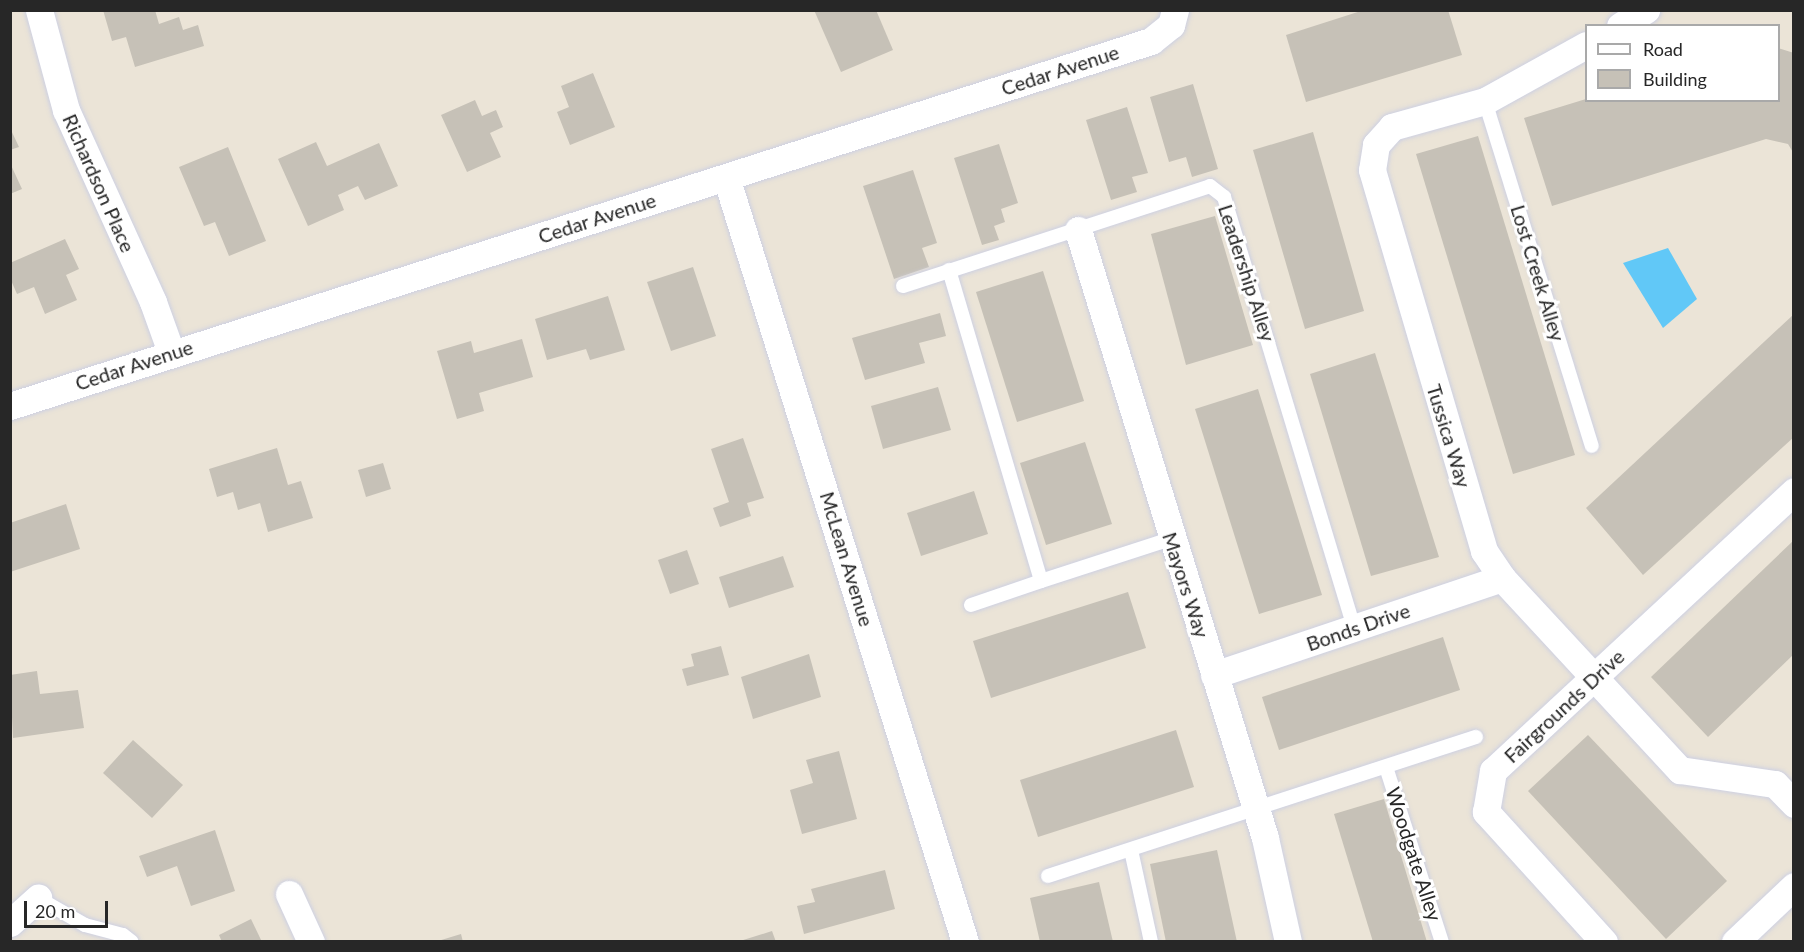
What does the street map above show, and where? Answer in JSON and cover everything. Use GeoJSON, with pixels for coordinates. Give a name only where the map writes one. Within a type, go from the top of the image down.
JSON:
{"type":"FeatureCollection","features":[{"type":"Feature","properties":{"kind":"street","name":"Richardson Place"},"geometry":{"type":"LineString","coordinates":[[39,10],[66,110],[153,302],[171,352]]}},
{"type":"Feature","properties":{"kind":"street"},"geometry":{"type":"LineString","coordinates":[[1623,24],[1646,10]]}},
{"type":"Feature","properties":{"kind":"street","name":"Cedar Avenue"},"geometry":{"type":"LineString","coordinates":[[10,406],[171,352],[1151,41],[1165,31],[1174,14]]}},
{"type":"Feature","properties":{"kind":"street","name":"Tussica Way"},"geometry":{"type":"LineString","coordinates":[[1585,46],[1485,101],[1392,127],[1376,145],[1372,170],[1484,551],[1502,578],[1680,770],[1775,784],[1794,804]]}},
{"type":"Feature","properties":{"kind":"street","name":"McLean Avenue"},"geometry":{"type":"LineString","coordinates":[[726,177],[965,942]]}},
{"type":"Feature","properties":{"kind":"street","name":"Mayors Way"},"geometry":{"type":"LineString","coordinates":[[1078,230],[1170,539],[1255,809],[1288,942]]}},
{"type":"Feature","properties":{"kind":"street","name":"Fairgrounds Drive"},"geometry":{"type":"LineString","coordinates":[[1604,942],[1486,812],[1493,771],[1794,491]]}},
{"type":"Feature","properties":{"kind":"street","name":"Bonds Drive"},"geometry":{"type":"LineString","coordinates":[[1214,675],[1502,578]]}},
{"type":"Feature","properties":{"kind":"street"},"geometry":{"type":"LineString","coordinates":[[1735,942],[1794,886]]}},
{"type":"Feature","properties":{"kind":"street"},"geometry":{"type":"LineString","coordinates":[[289,894],[311,942]]}},
{"type":"Feature","properties":{"kind":"street"},"geometry":{"type":"LineString","coordinates":[[10,923],[38,898]]}},
{"type":"Feature","properties":{"kind":"lane","name":"Lost Creek Alley"},"geometry":{"type":"LineString","coordinates":[[1485,101],[1592,446]]}},
{"type":"Feature","properties":{"kind":"lane","name":"Leadership Alley"},"geometry":{"type":"LineString","coordinates":[[903,286],[1210,186],[1224,197],[1354,628]]}},
{"type":"Feature","properties":{"kind":"lane"},"geometry":{"type":"LineString","coordinates":[[949,270],[1041,581]]}},
{"type":"Feature","properties":{"kind":"lane"},"geometry":{"type":"LineString","coordinates":[[971,605],[1170,539]]}},
{"type":"Feature","properties":{"kind":"lane","name":"Woodgate Alley"},"geometry":{"type":"LineString","coordinates":[[1048,876],[1476,737]]}},
{"type":"Feature","properties":{"kind":"lane","name":"Woodgate Alley"},"geometry":{"type":"LineString","coordinates":[[1386,767],[1442,942]]}},
{"type":"Feature","properties":{"kind":"lane"},"geometry":{"type":"LineString","coordinates":[[1131,850],[1151,942]]}},
{"type":"Feature","properties":{"kind":"lane"},"geometry":{"type":"LineString","coordinates":[[38,898],[85,926],[123,935],[132,942]]}},
{"type":"Feature","properties":{"kind":"water"},"geometry":{"type":"Polygon","coordinates":[[[1668,248],[1697,299],[1663,328],[1623,263],[1668,248]]]}},
{"type":"Feature","properties":{"kind":"building"},"geometry":{"type":"Polygon","coordinates":[[[103,10],[155,10],[159,24],[179,17],[183,30],[198,25],[204,46],[135,67],[126,37],[112,41],[103,10]]]}},
{"type":"Feature","properties":{"kind":"building"},"geometry":{"type":"Polygon","coordinates":[[[814,10],[876,10],[893,50],[841,72],[814,10]]]}},
{"type":"Feature","properties":{"kind":"building"},"geometry":{"type":"Polygon","coordinates":[[[1364,10],[1448,10],[1462,55],[1306,102],[1286,35],[1364,10]]]}},
{"type":"Feature","properties":{"kind":"building"},"geometry":{"type":"Polygon","coordinates":[[[1780,49],[1794,53],[1794,154],[1788,144],[1766,139],[1552,206],[1524,118],[1585,99],[1585,102],[1780,102],[1780,49]]]}},
{"type":"Feature","properties":{"kind":"building"},"geometry":{"type":"Polygon","coordinates":[[[593,73],[615,127],[570,145],[557,112],[569,107],[561,86],[593,73]]]}},
{"type":"Feature","properties":{"kind":"building"},"geometry":{"type":"Polygon","coordinates":[[[1193,84],[1218,169],[1192,177],[1186,157],[1169,162],[1150,97],[1193,84]]]}},
{"type":"Feature","properties":{"kind":"building"},"geometry":{"type":"Polygon","coordinates":[[[475,100],[482,116],[496,110],[503,127],[490,133],[501,157],[467,172],[441,115],[475,100]]]}},
{"type":"Feature","properties":{"kind":"building"},"geometry":{"type":"Polygon","coordinates":[[[1127,107],[1148,173],[1132,177],[1137,192],[1111,200],[1086,120],[1127,107]]]}},
{"type":"Feature","properties":{"kind":"building"},"geometry":{"type":"Polygon","coordinates":[[[10,128],[19,147],[10,150],[10,128]]]}},
{"type":"Feature","properties":{"kind":"building"},"geometry":{"type":"Polygon","coordinates":[[[1313,132],[1364,311],[1305,329],[1253,150],[1313,132]]]}},
{"type":"Feature","properties":{"kind":"building"},"geometry":{"type":"Polygon","coordinates":[[[1478,136],[1575,455],[1513,474],[1416,154],[1478,136]]]}},
{"type":"Feature","properties":{"kind":"building"},"geometry":{"type":"Polygon","coordinates":[[[316,142],[327,166],[379,143],[398,186],[365,200],[358,186],[338,195],[344,210],[308,226],[278,159],[316,142]]]}},
{"type":"Feature","properties":{"kind":"building"},"geometry":{"type":"Polygon","coordinates":[[[999,144],[1018,203],[1001,209],[1005,222],[994,226],[999,240],[982,245],[954,158],[999,144]]]}},
{"type":"Feature","properties":{"kind":"building"},"geometry":{"type":"Polygon","coordinates":[[[228,147],[266,241],[229,256],[215,222],[204,226],[179,167],[228,147]]]}},
{"type":"Feature","properties":{"kind":"building"},"geometry":{"type":"Polygon","coordinates":[[[10,163],[22,189],[10,194],[10,163]]]}},
{"type":"Feature","properties":{"kind":"building"},"geometry":{"type":"Polygon","coordinates":[[[913,170],[937,243],[922,248],[929,267],[894,279],[863,186],[913,170]]]}},
{"type":"Feature","properties":{"kind":"building"},"geometry":{"type":"Polygon","coordinates":[[[1215,216],[1253,345],[1186,365],[1151,234],[1215,216]]]}},
{"type":"Feature","properties":{"kind":"building"},"geometry":{"type":"Polygon","coordinates":[[[65,239],[79,269],[66,275],[77,300],[45,314],[34,287],[17,294],[10,278],[10,263],[65,239]]]}},
{"type":"Feature","properties":{"kind":"building"},"geometry":{"type":"Polygon","coordinates":[[[693,267],[716,336],[671,351],[647,282],[693,267]]]}},
{"type":"Feature","properties":{"kind":"building"},"geometry":{"type":"Polygon","coordinates":[[[1043,271],[1084,401],[1017,422],[976,292],[1043,271]]]}},
{"type":"Feature","properties":{"kind":"building"},"geometry":{"type":"Polygon","coordinates":[[[608,296],[625,350],[590,360],[586,349],[547,360],[535,319],[608,296]]]}},
{"type":"Feature","properties":{"kind":"building"},"geometry":{"type":"Polygon","coordinates":[[[940,313],[946,336],[919,343],[925,363],[865,380],[852,338],[940,313]]]}},
{"type":"Feature","properties":{"kind":"building"},"geometry":{"type":"Polygon","coordinates":[[[1794,314],[1794,437],[1643,575],[1586,508],[1794,314]]]}},
{"type":"Feature","properties":{"kind":"building"},"geometry":{"type":"Polygon","coordinates":[[[522,339],[533,377],[479,393],[484,411],[457,419],[437,351],[471,341],[474,353],[522,339]]]}},
{"type":"Feature","properties":{"kind":"building"},"geometry":{"type":"Polygon","coordinates":[[[1375,353],[1439,557],[1371,576],[1310,374],[1375,353]]]}},
{"type":"Feature","properties":{"kind":"building"},"geometry":{"type":"Polygon","coordinates":[[[938,387],[951,430],[883,449],[871,406],[938,387]]]}},
{"type":"Feature","properties":{"kind":"building"},"geometry":{"type":"Polygon","coordinates":[[[1258,389],[1322,595],[1259,614],[1195,409],[1258,389]]]}},
{"type":"Feature","properties":{"kind":"building"},"geometry":{"type":"Polygon","coordinates":[[[743,438],[764,498],[747,503],[751,516],[720,527],[713,508],[729,502],[711,449],[743,438]]]}},
{"type":"Feature","properties":{"kind":"building"},"geometry":{"type":"Polygon","coordinates":[[[1085,442],[1112,524],[1046,545],[1020,463],[1085,442]]]}},
{"type":"Feature","properties":{"kind":"building"},"geometry":{"type":"Polygon","coordinates":[[[277,448],[288,485],[301,481],[313,518],[268,532],[260,503],[238,510],[233,492],[217,497],[209,469],[277,448]]]}},
{"type":"Feature","properties":{"kind":"building"},"geometry":{"type":"Polygon","coordinates":[[[383,463],[391,489],[366,497],[358,470],[383,463]]]}},
{"type":"Feature","properties":{"kind":"building"},"geometry":{"type":"Polygon","coordinates":[[[974,491],[988,534],[921,556],[907,513],[974,491]]]}},
{"type":"Feature","properties":{"kind":"building"},"geometry":{"type":"Polygon","coordinates":[[[66,504],[80,549],[10,572],[10,523],[66,504]]]}},
{"type":"Feature","properties":{"kind":"building"},"geometry":{"type":"Polygon","coordinates":[[[1794,540],[1794,654],[1708,737],[1651,677],[1794,540]]]}},
{"type":"Feature","properties":{"kind":"building"},"geometry":{"type":"Polygon","coordinates":[[[687,550],[699,584],[670,594],[658,560],[687,550]]]}},
{"type":"Feature","properties":{"kind":"building"},"geometry":{"type":"Polygon","coordinates":[[[783,556],[794,587],[729,608],[719,577],[783,556]]]}},
{"type":"Feature","properties":{"kind":"building"},"geometry":{"type":"Polygon","coordinates":[[[1128,592],[1146,648],[991,698],[973,641],[1128,592]]]}},
{"type":"Feature","properties":{"kind":"building"},"geometry":{"type":"Polygon","coordinates":[[[1443,637],[1460,690],[1279,750],[1262,697],[1443,637]]]}},
{"type":"Feature","properties":{"kind":"building"},"geometry":{"type":"Polygon","coordinates":[[[721,646],[729,675],[687,686],[682,669],[694,666],[691,654],[721,646]]]}},
{"type":"Feature","properties":{"kind":"building"},"geometry":{"type":"Polygon","coordinates":[[[809,654],[821,697],[753,719],[741,677],[809,654]]]}},
{"type":"Feature","properties":{"kind":"building"},"geometry":{"type":"Polygon","coordinates":[[[37,671],[40,694],[78,690],[84,728],[13,738],[10,675],[37,671]]]}},
{"type":"Feature","properties":{"kind":"building"},"geometry":{"type":"Polygon","coordinates":[[[1176,730],[1194,787],[1038,837],[1020,780],[1176,730]]]}},
{"type":"Feature","properties":{"kind":"building"},"geometry":{"type":"Polygon","coordinates":[[[1588,735],[1727,881],[1666,939],[1528,791],[1588,735]]]}},
{"type":"Feature","properties":{"kind":"building"},"geometry":{"type":"Polygon","coordinates":[[[133,740],[183,785],[152,818],[103,773],[133,740]]]}},
{"type":"Feature","properties":{"kind":"building"},"geometry":{"type":"Polygon","coordinates":[[[839,751],[857,819],[802,834],[790,790],[813,783],[806,760],[839,751]]]}},
{"type":"Feature","properties":{"kind":"building"},"geometry":{"type":"Polygon","coordinates":[[[1384,799],[1427,942],[1373,942],[1334,814],[1384,799]]]}},
{"type":"Feature","properties":{"kind":"building"},"geometry":{"type":"Polygon","coordinates":[[[215,830],[235,891],[191,906],[177,866],[147,877],[139,856],[215,830]]]}},
{"type":"Feature","properties":{"kind":"building"},"geometry":{"type":"Polygon","coordinates":[[[1217,850],[1237,942],[1166,942],[1150,864],[1217,850]]]}},
{"type":"Feature","properties":{"kind":"building"},"geometry":{"type":"Polygon","coordinates":[[[885,870],[895,909],[804,934],[797,906],[815,902],[811,889],[885,870]]]}},
{"type":"Feature","properties":{"kind":"building"},"geometry":{"type":"Polygon","coordinates":[[[1099,882],[1113,942],[1040,942],[1030,898],[1099,882]]]}},
{"type":"Feature","properties":{"kind":"building"},"geometry":{"type":"Polygon","coordinates":[[[251,919],[262,942],[222,942],[219,935],[251,919]]]}},
{"type":"Feature","properties":{"kind":"building"},"geometry":{"type":"Polygon","coordinates":[[[772,931],[776,942],[740,942],[740,941],[772,931]]]}},
{"type":"Feature","properties":{"kind":"building"},"geometry":{"type":"Polygon","coordinates":[[[461,934],[463,942],[438,942],[438,941],[461,934]]]}}]}
